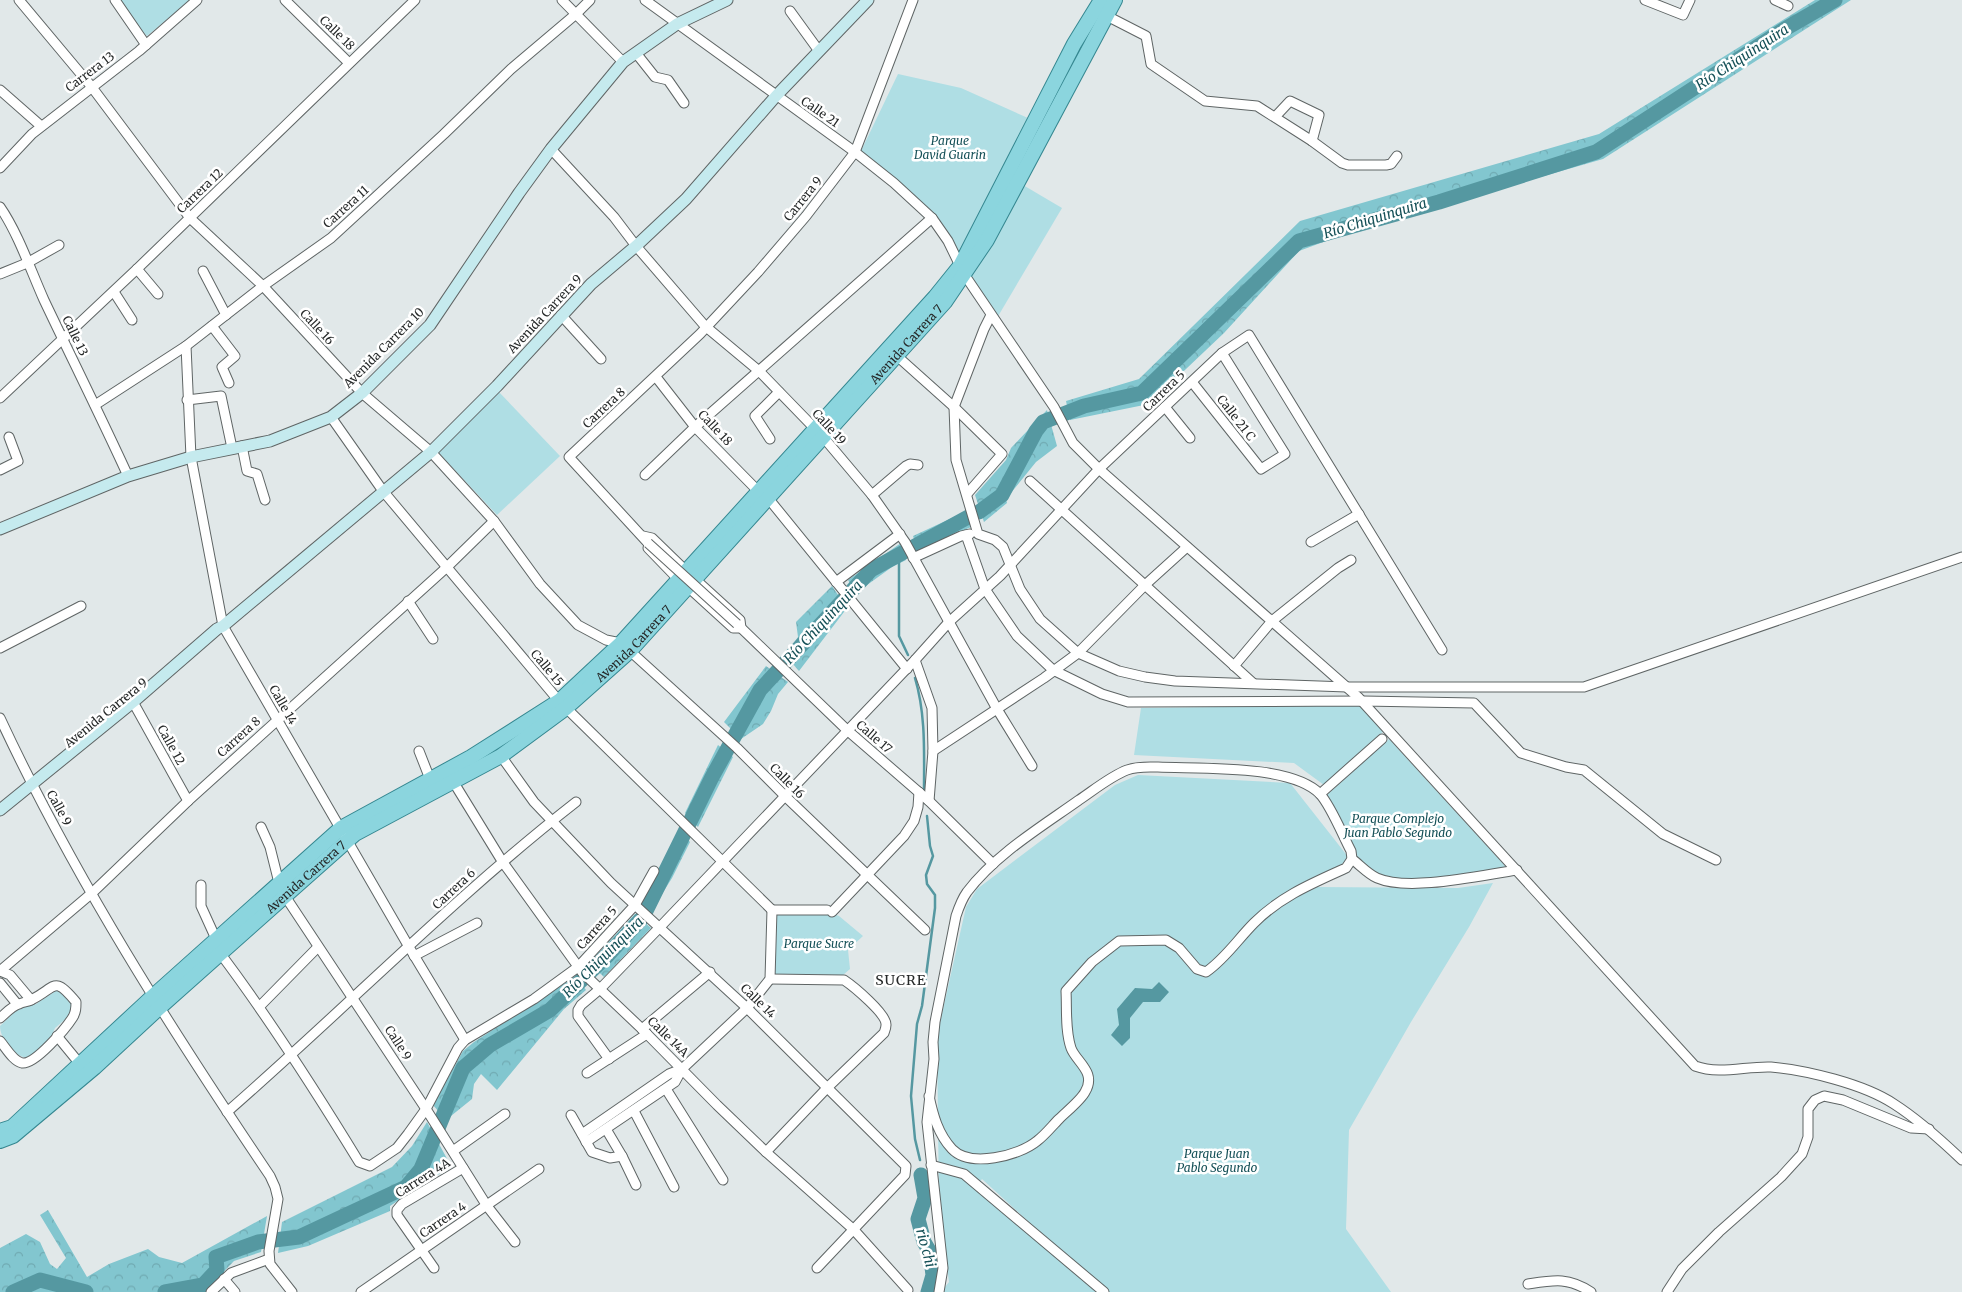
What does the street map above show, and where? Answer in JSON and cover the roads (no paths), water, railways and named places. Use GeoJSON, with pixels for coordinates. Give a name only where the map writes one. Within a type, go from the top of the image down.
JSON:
{"type":"FeatureCollection","features":[{"type":"Feature","properties":{"kind":"main road","name":"Avenida Carrera 7"},"geometry":{"type":"LineString","coordinates":[[819,434],[897,356],[945,302],[1074,44],[1101,0]]}},
{"type":"Feature","properties":{"kind":"main road","name":"Avenida Carrera 7"},"geometry":{"type":"LineString","coordinates":[[0,1142],[21,1130],[94,1068],[216,939],[341,828],[430,780],[450,776],[501,756],[625,647],[819,434],[935,297],[962,270],[987,240],[1115,0]]}},
{"type":"Feature","properties":{"kind":"main road","name":"Avenida Carrera 7"},"geometry":{"type":"LineString","coordinates":[[0,1131],[12,1127],[80,1064],[220,953],[355,834],[450,776],[492,744],[562,704]]}},
{"type":"Feature","properties":{"kind":"street","name":"Calle 16"},"geometry":{"type":"LineString","coordinates":[[18,0],[90,86],[190,218],[263,286],[362,393],[431,452],[494,522],[540,584],[578,624],[606,640],[625,647],[737,748],[785,797],[925,930]]}},
{"type":"Feature","properties":{"kind":"street"},"geometry":{"type":"LineString","coordinates":[[115,0],[146,45]]}},
{"type":"Feature","properties":{"kind":"street","name":"Carrera 13"},"geometry":{"type":"LineString","coordinates":[[0,168],[41,126],[90,86],[146,45],[198,0]]}},
{"type":"Feature","properties":{"kind":"street","name":"Calle 18"},"geometry":{"type":"LineString","coordinates":[[285,0],[349,63]]}},
{"type":"Feature","properties":{"kind":"street","name":"Carrera 12"},"geometry":{"type":"LineString","coordinates":[[0,398],[114,292],[415,0]]}},
{"type":"Feature","properties":{"kind":"street"},"geometry":{"type":"LineString","coordinates":[[562,0],[623,62]]}},
{"type":"Feature","properties":{"kind":"street","name":"Carrera 11"},"geometry":{"type":"LineString","coordinates":[[96,404],[186,346],[263,286],[331,238],[444,134],[510,69],[590,0]]}},
{"type":"Feature","properties":{"kind":"street","name":"Calle 21"},"geometry":{"type":"LineString","coordinates":[[645,0],[855,152],[894,183],[932,218],[948,241],[962,270],[991,315],[1054,407],[1073,443],[1099,470],[1363,701],[1695,1066],[1715,1070],[1769,1067],[1802,1071],[1851,1084],[1893,1103],[1929,1130],[1962,1160]]}},
{"type":"Feature","properties":{"kind":"street","name":"Avenida Carrera 10"},"geometry":{"type":"LineString","coordinates":[[0,528],[128,476],[191,457],[270,441],[332,416],[362,393],[430,325],[551,149],[623,62],[677,24],[727,0]]}},
{"type":"Feature","properties":{"kind":"street","name":"Avenida Carrera 9"},"geometry":{"type":"LineString","coordinates":[[0,810],[134,705],[217,629],[224,626],[382,491],[431,452],[497,386],[591,284],[636,246],[686,199],[776,96],[868,0]]}},
{"type":"Feature","properties":{"kind":"street","name":"Carrera 9"},"geometry":{"type":"LineString","coordinates":[[656,377],[700,334],[705,326],[758,272],[800,223],[855,152],[913,0]]}},
{"type":"Feature","properties":{"kind":"street"},"geometry":{"type":"LineString","coordinates":[[1645,0],[1684,15],[1690,0]]}},
{"type":"Feature","properties":{"kind":"street"},"geometry":{"type":"LineString","coordinates":[[1775,0],[1788,6]]}},
{"type":"Feature","properties":{"kind":"street"},"geometry":{"type":"LineString","coordinates":[[790,11],[819,51]]}},
{"type":"Feature","properties":{"kind":"street"},"geometry":{"type":"LineString","coordinates":[[1107,16],[1146,36],[1151,64],[1206,101],[1257,106],[1312,141],[1342,163],[1348,165],[1386,166],[1391,164],[1398,156]]}},
{"type":"Feature","properties":{"kind":"street"},"geometry":{"type":"LineString","coordinates":[[636,53],[655,77],[668,80],[684,103]]}},
{"type":"Feature","properties":{"kind":"street"},"geometry":{"type":"LineString","coordinates":[[0,90],[41,126]]}},
{"type":"Feature","properties":{"kind":"street"},"geometry":{"type":"LineString","coordinates":[[1275,117],[1290,101],[1319,115],[1312,141]]}},
{"type":"Feature","properties":{"kind":"street","name":"Calle 19"},"geometry":{"type":"LineString","coordinates":[[551,149],[602,202],[636,246],[705,326],[759,371],[819,434],[872,495],[905,542],[997,709],[1032,766]]}},
{"type":"Feature","properties":{"kind":"street","name":"Calle 13"},"geometry":{"type":"LineString","coordinates":[[0,207],[17,238],[62,339],[96,404],[128,476]]}},
{"type":"Feature","properties":{"kind":"street"},"geometry":{"type":"LineString","coordinates":[[646,475],[695,427],[932,218]]}},
{"type":"Feature","properties":{"kind":"street"},"geometry":{"type":"LineString","coordinates":[[0,274],[27,263],[59,246]]}},
{"type":"Feature","properties":{"kind":"street"},"geometry":{"type":"LineString","coordinates":[[137,269],[158,294]]}},
{"type":"Feature","properties":{"kind":"street"},"geometry":{"type":"LineString","coordinates":[[202,271],[226,315]]}},
{"type":"Feature","properties":{"kind":"street"},"geometry":{"type":"LineString","coordinates":[[114,292],[132,320]]}},
{"type":"Feature","properties":{"kind":"street"},"geometry":{"type":"LineString","coordinates":[[561,315],[601,359]]}},
{"type":"Feature","properties":{"kind":"street"},"geometry":{"type":"LineString","coordinates":[[978,534],[971,505],[956,460],[954,407],[991,315]]}},
{"type":"Feature","properties":{"kind":"street"},"geometry":{"type":"LineString","coordinates":[[212,326],[235,356],[222,367],[230,384]]}},
{"type":"Feature","properties":{"kind":"street","name":"Carrera 5"},"geometry":{"type":"LineString","coordinates":[[609,1059],[578,1016],[578,1010],[581,1005],[600,989],[785,797],[949,622],[1010,565],[1099,470],[1222,353],[1249,335],[1359,514]]}},
{"type":"Feature","properties":{"kind":"street","name":"Calle 14"},"geometry":{"type":"LineString","coordinates":[[186,346],[191,457],[224,626],[414,956],[465,1040]]}},
{"type":"Feature","properties":{"kind":"street","name":"Calle 21 C"},"geometry":{"type":"LineString","coordinates":[[1192,382],[1261,470],[1285,454],[1222,353]]}},
{"type":"Feature","properties":{"kind":"street"},"geometry":{"type":"LineString","coordinates":[[897,356],[954,407],[1002,455],[967,494]]}},
{"type":"Feature","properties":{"kind":"street","name":"Calle 18"},"geometry":{"type":"LineString","coordinates":[[656,377],[695,427],[764,495],[907,668]]}},
{"type":"Feature","properties":{"kind":"street","name":"Carrera 8"},"geometry":{"type":"LineString","coordinates":[[569,457],[656,377]]}},
{"type":"Feature","properties":{"kind":"street"},"geometry":{"type":"LineString","coordinates":[[770,439],[755,416],[779,392]]}},
{"type":"Feature","properties":{"kind":"street"},"geometry":{"type":"LineString","coordinates":[[187,400],[221,396],[237,447],[247,471],[257,474],[265,500]]}},
{"type":"Feature","properties":{"kind":"street"},"geometry":{"type":"LineString","coordinates":[[1165,407],[1190,438]]}},
{"type":"Feature","properties":{"kind":"street","name":"Calle 15"},"geometry":{"type":"LineString","coordinates":[[332,416],[382,491],[562,704],[772,910]]}},
{"type":"Feature","properties":{"kind":"street"},"geometry":{"type":"LineString","coordinates":[[0,470],[18,461],[9,437]]}},
{"type":"Feature","properties":{"kind":"street","name":"Calle 17"},"geometry":{"type":"LineString","coordinates":[[569,457],[646,540],[847,730],[929,801],[993,864]]}},
{"type":"Feature","properties":{"kind":"street"},"geometry":{"type":"LineString","coordinates":[[872,495],[906,466],[910,464],[918,465]]}},
{"type":"Feature","properties":{"kind":"street"},"geometry":{"type":"LineString","coordinates":[[1030,480],[1253,683]]}},
{"type":"Feature","properties":{"kind":"street"},"geometry":{"type":"LineString","coordinates":[[1311,542],[1359,514],[1442,650]]}},
{"type":"Feature","properties":{"kind":"street","name":"Carrera 8"},"geometry":{"type":"LineString","coordinates":[[0,971],[92,893],[188,801],[446,568],[494,522]]}},
{"type":"Feature","properties":{"kind":"street"},"geometry":{"type":"LineString","coordinates":[[839,586],[900,534]]}},
{"type":"Feature","properties":{"kind":"street"},"geometry":{"type":"LineString","coordinates":[[912,556],[966,535],[978,534],[995,540],[1003,547],[1020,589],[1040,619],[1078,653],[1120,671],[1175,681],[1347,687],[1584,687],[1962,557]]}},
{"type":"Feature","properties":{"kind":"street"},"geometry":{"type":"LineString","coordinates":[[966,535],[985,589],[1017,636],[1053,670],[1102,694],[1128,702],[1363,701],[1474,704],[1521,753],[1566,767],[1584,770],[1663,834],[1716,860]]}},
{"type":"Feature","properties":{"kind":"street","name":"Calle 17"},"geometry":{"type":"LineString","coordinates":[[646,540],[652,538],[733,628],[739,626]]}},
{"type":"Feature","properties":{"kind":"street"},"geometry":{"type":"LineString","coordinates":[[933,751],[1044,678],[1078,653],[1145,585],[1187,547]]}},
{"type":"Feature","properties":{"kind":"street"},"geometry":{"type":"LineString","coordinates":[[1234,666],[1272,621],[1338,568],[1351,560]]}},
{"type":"Feature","properties":{"kind":"street"},"geometry":{"type":"LineString","coordinates":[[408,601],[432,639]]}},
{"type":"Feature","properties":{"kind":"street"},"geometry":{"type":"LineString","coordinates":[[0,648],[81,606]]}},
{"type":"Feature","properties":{"kind":"street"},"geometry":{"type":"LineString","coordinates":[[915,660],[932,708],[933,751],[929,801]]}},
{"type":"Feature","properties":{"kind":"street","name":"Calle 12"},"geometry":{"type":"LineString","coordinates":[[134,705],[188,801]]}},
{"type":"Feature","properties":{"kind":"street","name":"Calle 9"},"geometry":{"type":"LineString","coordinates":[[0,718],[32,786],[156,1002],[270,1176],[278,1199],[269,1255]]}},
{"type":"Feature","properties":{"kind":"street"},"geometry":{"type":"LineString","coordinates":[[1320,794],[1382,738]]}},
{"type":"Feature","properties":{"kind":"street"},"geometry":{"type":"LineString","coordinates":[[419,751],[430,780]]}},
{"type":"Feature","properties":{"kind":"street","name":"Calle 14"},"geometry":{"type":"LineString","coordinates":[[501,756],[534,802],[611,883],[710,972],[906,1166],[905,1175],[817,1268]]}},
{"type":"Feature","properties":{"kind":"street"},"geometry":{"type":"LineString","coordinates":[[929,1096],[934,1119],[944,1139],[953,1150],[961,1155],[974,1158],[994,1158],[1016,1152],[1037,1142],[1086,1092],[1088,1080],[1086,1070],[1072,1050],[1068,1035],[1066,991],[1092,962],[1118,941],[1166,940],[1179,948],[1197,970],[1206,972],[1214,966],[1255,922],[1288,895],[1346,868],[1352,859],[1351,851],[1320,794],[1295,778],[1271,772],[1158,767],[1139,767],[1127,770],[1056,817],[993,864],[968,891],[960,902],[956,916],[935,1022],[934,1060],[929,1096],[926,1122],[943,1268],[939,1292]]}},
{"type":"Feature","properties":{"kind":"street","name":"Calle 14A"},"geometry":{"type":"LineString","coordinates":[[450,776],[502,861],[580,969],[766,1152],[854,1230],[908,1290]]}},
{"type":"Feature","properties":{"kind":"street","name":"Avenida Carrera 9"},"geometry":{"type":"LineString","coordinates":[[0,816],[32,786]]}},
{"type":"Feature","properties":{"kind":"street"},"geometry":{"type":"LineString","coordinates":[[584,1138],[606,1128],[634,1111],[675,1082],[682,1069],[747,1008],[770,979],[772,910],[830,911],[868,875],[904,836],[914,821],[918,807],[919,792]]}},
{"type":"Feature","properties":{"kind":"street","name":"Carrera 6"},"geometry":{"type":"LineString","coordinates":[[353,999],[502,861],[576,802]]}},
{"type":"Feature","properties":{"kind":"street"},"geometry":{"type":"LineString","coordinates":[[261,827],[270,847],[279,883]]}},
{"type":"Feature","properties":{"kind":"street"},"geometry":{"type":"LineString","coordinates":[[1352,859],[1377,878],[1392,882],[1426,884],[1517,870]]}},
{"type":"Feature","properties":{"kind":"street","name":"Carrera 5"},"geometry":{"type":"LineString","coordinates":[[465,1040],[580,969],[638,908],[654,871]]}},
{"type":"Feature","properties":{"kind":"street"},"geometry":{"type":"LineString","coordinates":[[201,885],[201,906],[216,939]]}},
{"type":"Feature","properties":{"kind":"street","name":"Calle 9"},"geometry":{"type":"LineString","coordinates":[[285,896],[426,1109],[487,1206],[515,1242]]}},
{"type":"Feature","properties":{"kind":"street"},"geometry":{"type":"LineString","coordinates":[[414,956],[477,923]]}},
{"type":"Feature","properties":{"kind":"street"},"geometry":{"type":"LineString","coordinates":[[260,1006],[318,947]]}},
{"type":"Feature","properties":{"kind":"street"},"geometry":{"type":"LineString","coordinates":[[220,953],[293,1054],[359,1162],[364,1165],[370,1166],[397,1148],[426,1109],[458,1048],[465,1040]]}},
{"type":"Feature","properties":{"kind":"street"},"geometry":{"type":"LineString","coordinates":[[0,971],[10,974],[31,1000]]}},
{"type":"Feature","properties":{"kind":"street"},"geometry":{"type":"LineString","coordinates":[[587,1073],[609,1059],[644,1031],[710,972]]}},
{"type":"Feature","properties":{"kind":"street"},"geometry":{"type":"LineString","coordinates":[[766,1152],[828,1087],[884,1033],[887,1024],[884,1017],[852,985],[844,980],[770,979]]}},
{"type":"Feature","properties":{"kind":"street"},"geometry":{"type":"LineString","coordinates":[[0,983],[17,1004]]}},
{"type":"Feature","properties":{"kind":"street"},"geometry":{"type":"LineString","coordinates":[[0,1018],[17,1004],[31,1000],[48,988],[56,986],[64,988],[76,1002],[76,1010],[73,1017],[45,1050],[31,1061],[25,1063],[18,1061],[0,1042]]}},
{"type":"Feature","properties":{"kind":"street"},"geometry":{"type":"LineString","coordinates":[[227,1112],[353,999]]}},
{"type":"Feature","properties":{"kind":"street"},"geometry":{"type":"LineString","coordinates":[[57,1036],[80,1064]]}},
{"type":"Feature","properties":{"kind":"street"},"geometry":{"type":"LineString","coordinates":[[584,1138],[669,1074],[682,1069]]}},
{"type":"Feature","properties":{"kind":"street"},"geometry":{"type":"LineString","coordinates":[[666,1089],[723,1180]]}},
{"type":"Feature","properties":{"kind":"street"},"geometry":{"type":"LineString","coordinates":[[1667,1292],[1682,1269],[1719,1232],[1782,1177],[1802,1154],[1808,1137],[1808,1109],[1815,1100],[1824,1096],[1843,1100],[1911,1128],[1929,1130]]}},
{"type":"Feature","properties":{"kind":"street"},"geometry":{"type":"LineString","coordinates":[[634,1111],[674,1187]]}},
{"type":"Feature","properties":{"kind":"street"},"geometry":{"type":"LineString","coordinates":[[453,1151],[505,1114]]}},
{"type":"Feature","properties":{"kind":"street"},"geometry":{"type":"LineString","coordinates":[[571,1115],[592,1152],[610,1158],[622,1156]]}},
{"type":"Feature","properties":{"kind":"street"},"geometry":{"type":"LineString","coordinates":[[606,1128],[636,1185]]}},
{"type":"Feature","properties":{"kind":"street"},"geometry":{"type":"LineString","coordinates":[[931,1165],[964,1174],[1104,1292]]}},
{"type":"Feature","properties":{"kind":"street","name":"Carrera 4A"},"geometry":{"type":"LineString","coordinates":[[421,1250],[397,1215],[397,1210],[402,1204],[463,1168]]}},
{"type":"Feature","properties":{"kind":"street","name":"Carrera 4"},"geometry":{"type":"LineString","coordinates":[[361,1292],[539,1169]]}},
{"type":"Feature","properties":{"kind":"street"},"geometry":{"type":"LineString","coordinates":[[421,1250],[434,1268]]}},
{"type":"Feature","properties":{"kind":"street"},"geometry":{"type":"LineString","coordinates":[[211,1292],[231,1273],[269,1255],[272,1268],[292,1292]]}},
{"type":"Feature","properties":{"kind":"street"},"geometry":{"type":"LineString","coordinates":[[224,1279],[235,1292]]}},
{"type":"Feature","properties":{"kind":"street"},"geometry":{"type":"LineString","coordinates":[[1528,1284],[1559,1279],[1582,1286],[1591,1292]]}},
{"type":"Feature","properties":{"kind":"waterway","name":"Río Chiquinquira"},"geometry":{"type":"LineString","coordinates":[[979,512],[1002,495],[1036,431],[1043,422],[1084,406],[1142,393],[1299,241],[1439,202],[1596,152],[1783,30],[1835,0]]}},
{"type":"Feature","properties":{"kind":"waterway","name":"Río Chiquinquira"},"geometry":{"type":"LineString","coordinates":[[165,1292],[203,1285],[217,1270],[216,1257],[258,1242],[299,1237],[406,1187],[421,1169],[463,1068],[490,1045],[550,1010],[608,955],[643,917],[712,777],[760,690],[871,570],[970,516]]}},
{"type":"Feature","properties":{"kind":"waterway"},"geometry":{"type":"LineString","coordinates":[[899,555],[899,636],[908,655]]}},
{"type":"Feature","properties":{"kind":"waterway"},"geometry":{"type":"LineString","coordinates":[[915,678],[923,720],[924,791]]}},
{"type":"Feature","properties":{"kind":"waterway"},"geometry":{"type":"LineString","coordinates":[[920,1160],[915,1139],[911,1096],[917,1024],[922,1006],[935,908],[935,895],[927,884],[926,875],[933,856],[927,816]]}},
{"type":"Feature","properties":{"kind":"waterway","name":"rio chi"},"geometry":{"type":"LineString","coordinates":[[921,1175],[925,1198],[918,1219],[924,1242],[930,1252],[933,1275],[928,1292]]}},
{"type":"Feature","properties":{"kind":"waterway","name":"Río Chiquinquira"},"geometry":{"type":"LineString","coordinates":[[13,1292],[40,1280],[86,1292]]}},
{"type":"Feature","properties":{"kind":"district","name":"SUCRE"},"geometry":{"type":"Point","coordinates":[901,980]}},
{"type":"Feature","properties":{"kind":"park label","name":"Parque David Guarin"},"geometry":{"type":"Point","coordinates":[950,148]}},
{"type":"Feature","properties":{"kind":"park label","name":"Parque Complejo Juan Pablo Segundo"},"geometry":{"type":"Point","coordinates":[1398,826]}},
{"type":"Feature","properties":{"kind":"park label","name":"Parque Sucre"},"geometry":{"type":"Point","coordinates":[819,944]}},
{"type":"Feature","properties":{"kind":"park label","name":"Parque Juan Pablo Segundo"},"geometry":{"type":"Point","coordinates":[1217,1161]}}]}
